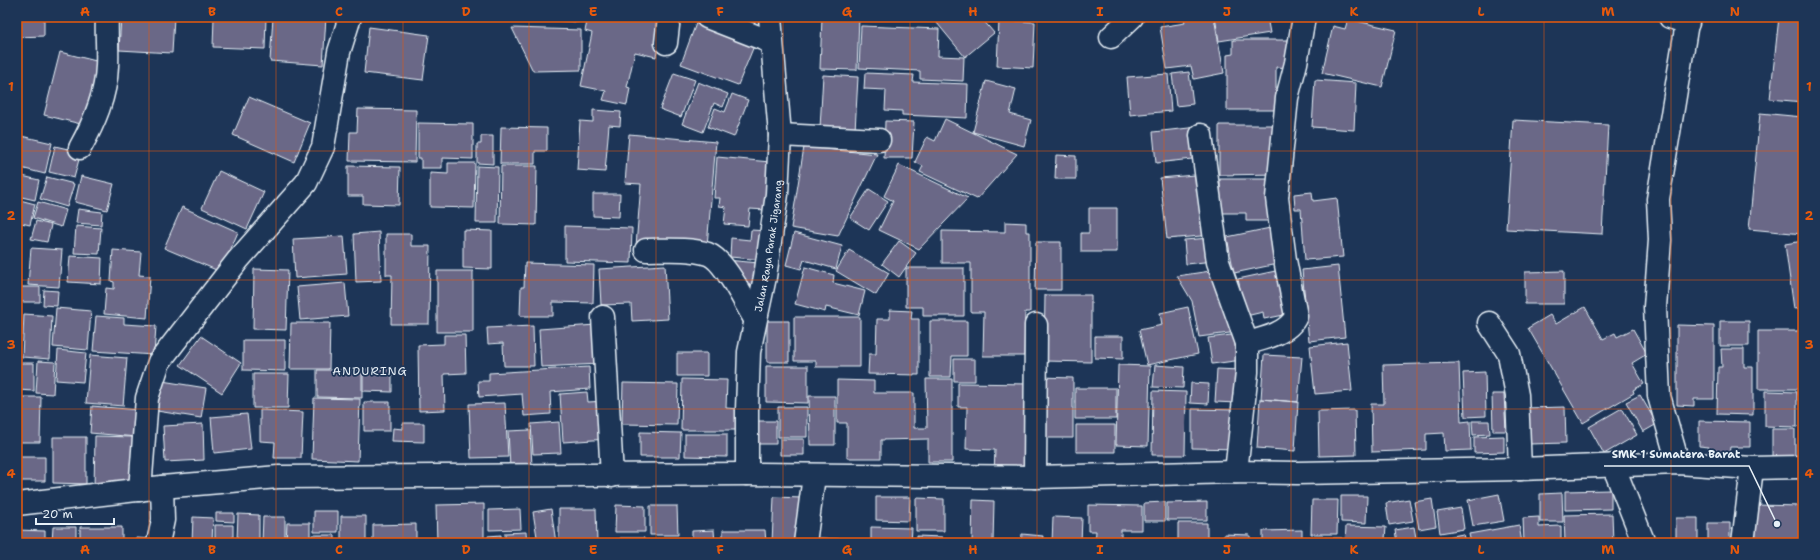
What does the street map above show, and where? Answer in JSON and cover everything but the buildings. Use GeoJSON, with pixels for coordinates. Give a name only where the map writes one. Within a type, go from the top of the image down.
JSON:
{"type":"FeatureCollection","features":[{"type":"Feature","properties":{"kind":"street"},"geometry":{"type":"LineString","coordinates":[[80,148],[93,125],[104,85],[107,67],[107,17]]}},
{"type":"Feature","properties":{"kind":"street"},"geometry":{"type":"LineString","coordinates":[[140,490],[147,398],[159,362],[238,260],[306,183],[323,147],[339,52],[350,17]]}},
{"type":"Feature","properties":{"kind":"street"},"geometry":{"type":"LineString","coordinates":[[666,43],[669,17]]}},
{"type":"Feature","properties":{"kind":"street"},"geometry":{"type":"LineString","coordinates":[[708,17],[771,42]]}},
{"type":"Feature","properties":{"kind":"street","name":"Jalan Raya Parak Jigarang"},"geometry":{"type":"LineString","coordinates":[[747,474],[746,410],[749,352],[765,277],[777,194],[780,135],[770,17]]}},
{"type":"Feature","properties":{"kind":"street"},"geometry":{"type":"LineString","coordinates":[[1111,37],[1132,17]]}},
{"type":"Feature","properties":{"kind":"street"},"geometry":{"type":"LineString","coordinates":[[1248,343],[1273,335],[1290,325],[1296,316],[1285,260],[1277,198],[1287,98],[1296,63],[1304,17]]}},
{"type":"Feature","properties":{"kind":"street"},"geometry":{"type":"LineString","coordinates":[[1678,463],[1659,396],[1655,307],[1660,240],[1658,199],[1682,19]]}},
{"type":"Feature","properties":{"kind":"street"},"geometry":{"type":"LineString","coordinates":[[780,135],[879,140]]}},
{"type":"Feature","properties":{"kind":"street"},"geometry":{"type":"LineString","coordinates":[[1201,135],[1218,262],[1248,343],[1247,372],[1236,472]]}},
{"type":"Feature","properties":{"kind":"street"},"geometry":{"type":"LineString","coordinates":[[646,250],[684,250],[708,254],[719,262],[755,319]]}},
{"type":"Feature","properties":{"kind":"street"},"geometry":{"type":"LineString","coordinates":[[603,317],[612,476]]}},
{"type":"Feature","properties":{"kind":"street"},"geometry":{"type":"LineString","coordinates":[[1489,323],[1509,354],[1517,395],[1520,469]]}},
{"type":"Feature","properties":{"kind":"street"},"geometry":{"type":"LineString","coordinates":[[1035,477],[1036,325]]}},
{"type":"Feature","properties":{"kind":"street"},"geometry":{"type":"LineString","coordinates":[[17,504],[162,487],[278,477],[747,474],[814,476],[1035,477],[1236,472],[1297,473],[1520,469],[1678,463],[1752,468],[1803,467]]}},
{"type":"Feature","properties":{"kind":"street"},"geometry":{"type":"LineString","coordinates":[[1613,465],[1644,543]]}},
{"type":"Feature","properties":{"kind":"street"},"geometry":{"type":"LineString","coordinates":[[1742,543],[1752,468]]}},
{"type":"Feature","properties":{"kind":"street"},"geometry":{"type":"LineString","coordinates":[[805,543],[814,476]]}},
{"type":"Feature","properties":{"kind":"street"},"geometry":{"type":"LineString","coordinates":[[158,543],[163,520],[162,487]]}},
{"type":"Feature","properties":{"kind":"place","name":"SMK 1 Sumatera Barat"},"geometry":{"type":"Point","coordinates":[1777,524]}},
{"type":"Feature","properties":{"kind":"district","name":"ANDURING"},"geometry":{"type":"Point","coordinates":[370,371]}}]}
